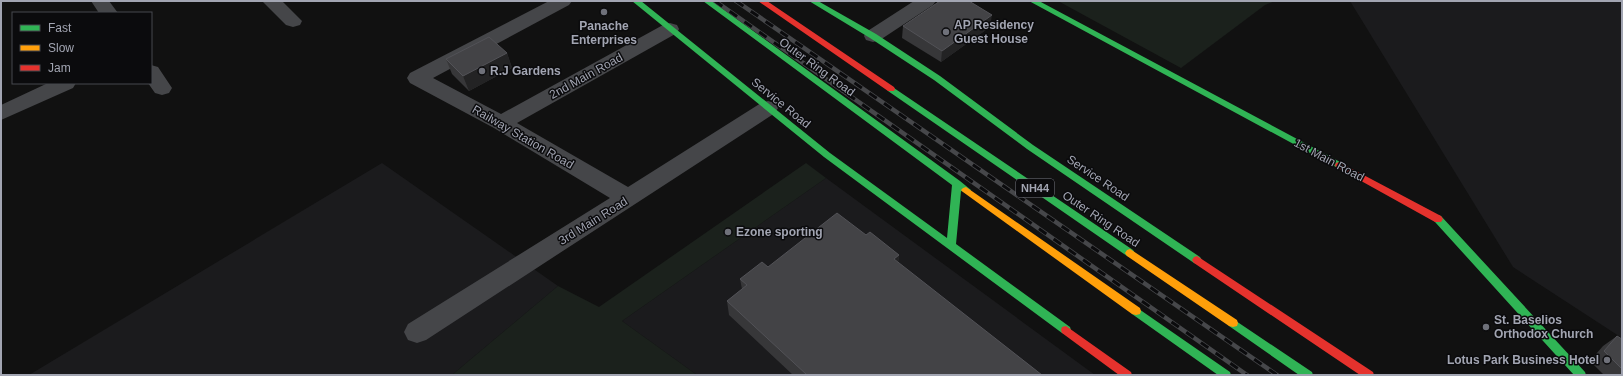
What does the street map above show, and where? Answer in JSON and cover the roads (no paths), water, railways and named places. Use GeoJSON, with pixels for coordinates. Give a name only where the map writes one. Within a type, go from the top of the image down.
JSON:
{"type":"FeatureCollection","features":[{"type":"Feature","properties":{"kind":"main road","name":"Service Road"},"geometry":{"type":"LineString","coordinates":[[636,1],[832,159],[1127,375]]}},
{"type":"Feature","properties":{"kind":"main road","name":"Outer Ring Road"},"geometry":{"type":"LineString","coordinates":[[707,1],[957,184],[1226,375]]}},
{"type":"Feature","properties":{"kind":"main road","name":"Outer Ring Road"},"geometry":{"type":"LineString","coordinates":[[762,1],[1308,375]]}},
{"type":"Feature","properties":{"kind":"main road","name":"Service Road"},"geometry":{"type":"LineString","coordinates":[[813,1],[873,36],[937,78],[1030,147],[1369,375]]}},
{"type":"Feature","properties":{"kind":"main road","name":"1st Main Road"},"geometry":{"type":"LineString","coordinates":[[1033,1],[1437,218],[1581,375]]}},
{"type":"Feature","properties":{"kind":"main road"},"geometry":{"type":"LineString","coordinates":[[951,245],[957,184]]}},
{"type":"Feature","properties":{"kind":"street"},"geometry":{"type":"LineString","coordinates":[[100,1],[107,12]]}},
{"type":"Feature","properties":{"kind":"street"},"geometry":{"type":"LineString","coordinates":[[271,1],[293,21]]}},
{"type":"Feature","properties":{"kind":"street","name":"Railway Station Road"},"geometry":{"type":"LineString","coordinates":[[563,1],[417,78],[501,124],[628,198]]}},
{"type":"Feature","properties":{"kind":"street"},"geometry":{"type":"LineString","coordinates":[[873,36],[927,1]]}},
{"type":"Feature","properties":{"kind":"street","name":"2nd Main Road"},"geometry":{"type":"LineString","coordinates":[[501,124],[670,29]]}},
{"type":"Feature","properties":{"kind":"street"},"geometry":{"type":"LineString","coordinates":[[152,73],[162,88]]}},
{"type":"Feature","properties":{"kind":"street"},"geometry":{"type":"LineString","coordinates":[[1,113],[64,84]]}},
{"type":"Feature","properties":{"kind":"street","name":"3rd Main Road"},"geometry":{"type":"LineString","coordinates":[[417,332],[768,108]]}},
{"type":"Feature","properties":{"kind":"railway"},"geometry":{"type":"LineString","coordinates":[[715,1],[1247,375]]}},
{"type":"Feature","properties":{"kind":"railway"},"geometry":{"type":"LineString","coordinates":[[736,1],[1277,375]]}},
{"type":"Feature","properties":{"kind":"place","name":"Panache Enterprises"},"geometry":{"type":"Point","coordinates":[604,12]}},
{"type":"Feature","properties":{"kind":"place","name":"AP Residency Guest House"},"geometry":{"type":"Point","coordinates":[946,32]}},
{"type":"Feature","properties":{"kind":"place","name":"R.J Gardens"},"geometry":{"type":"Point","coordinates":[482,71]}},
{"type":"Feature","properties":{"kind":"place","name":"Ezone sporting"},"geometry":{"type":"Point","coordinates":[728,232]}},
{"type":"Feature","properties":{"kind":"place","name":"St. Baselios Orthodox Church"},"geometry":{"type":"Point","coordinates":[1486,327]}},
{"type":"Feature","properties":{"kind":"place","name":"Lotus Park Business Hotel"},"geometry":{"type":"Point","coordinates":[1607,360]}}]}
